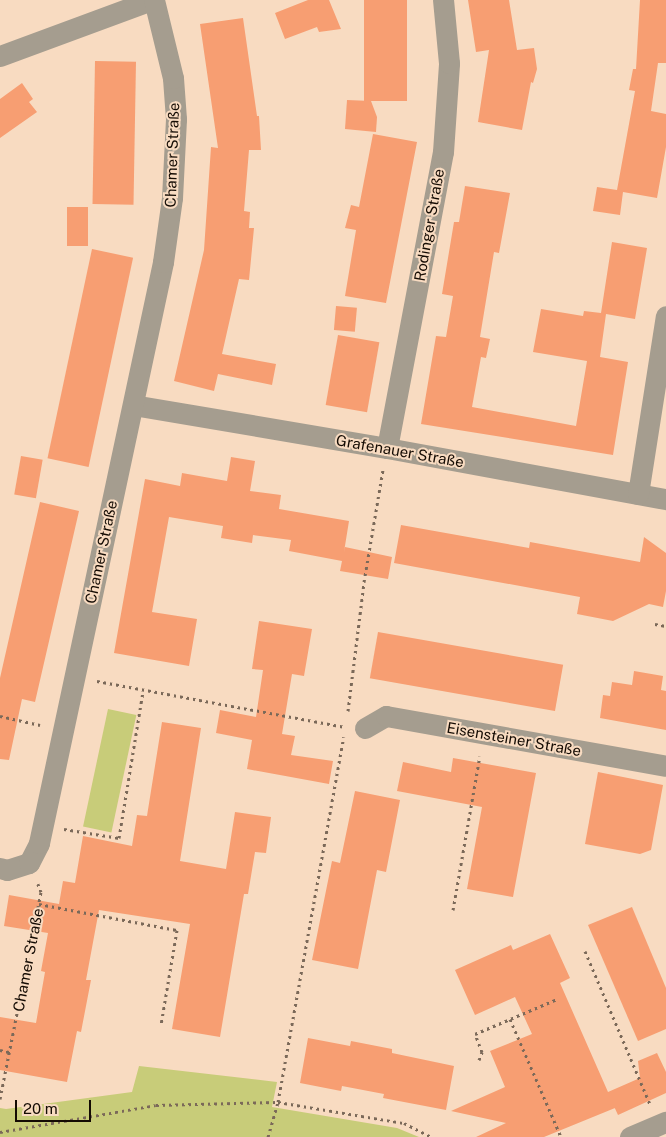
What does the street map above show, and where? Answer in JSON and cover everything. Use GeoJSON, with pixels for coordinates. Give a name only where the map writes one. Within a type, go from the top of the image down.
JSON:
{"type":"FeatureCollection","features":[{"type":"Feature","properties":{"kind":"street"},"geometry":{"type":"LineString","coordinates":[[0,56],[152,0]]}},
{"type":"Feature","properties":{"kind":"street","name":"Chamer Straße"},"geometry":{"type":"LineString","coordinates":[[28,863],[39,842],[43,825],[163,262],[172,198],[176,119],[173,78],[152,0]]}},
{"type":"Feature","properties":{"kind":"street","name":"Rodinger Straße"},"geometry":{"type":"LineString","coordinates":[[387,448],[443,152],[449,63],[443,0]]}},
{"type":"Feature","properties":{"kind":"street"},"geometry":{"type":"LineString","coordinates":[[638,494],[666,316]]}},
{"type":"Feature","properties":{"kind":"street","name":"Grafenauer Straße"},"geometry":{"type":"LineString","coordinates":[[133,405],[387,448],[666,499]]}},
{"type":"Feature","properties":{"kind":"street","name":"Eisensteiner Straße"},"geometry":{"type":"LineString","coordinates":[[355,727],[386,716],[666,766]]}},
{"type":"Feature","properties":{"kind":"street"},"geometry":{"type":"LineString","coordinates":[[0,868],[7,870],[28,863]]}},
{"type":"Feature","properties":{"kind":"street"},"geometry":{"type":"LineString","coordinates":[[630,1137],[662,1124]]}},
{"type":"Feature","properties":{"kind":"path"},"geometry":{"type":"LineString","coordinates":[[268,1137],[278,1102],[355,727],[364,582],[387,448]]}},
{"type":"Feature","properties":{"kind":"path"},"geometry":{"type":"LineString","coordinates":[[655,624],[666,626]]}},
{"type":"Feature","properties":{"kind":"path"},"geometry":{"type":"LineString","coordinates":[[74,677],[143,691],[355,727]]}},
{"type":"Feature","properties":{"kind":"path"},"geometry":{"type":"LineString","coordinates":[[43,825],[119,838],[143,691]]}},
{"type":"Feature","properties":{"kind":"path"},"geometry":{"type":"LineString","coordinates":[[0,716],[63,730]]}},
{"type":"Feature","properties":{"kind":"path"},"geometry":{"type":"LineString","coordinates":[[453,910],[484,734]]}},
{"type":"Feature","properties":{"kind":"path","name":"Chamer Straße"},"geometry":{"type":"LineString","coordinates":[[0,1099],[41,892],[28,863]]}},
{"type":"Feature","properties":{"kind":"path"},"geometry":{"type":"LineString","coordinates":[[39,904],[177,930],[161,1025]]}},
{"type":"Feature","properties":{"kind":"path"},"geometry":{"type":"LineString","coordinates":[[585,951],[662,1124]]}},
{"type":"Feature","properties":{"kind":"path"},"geometry":{"type":"LineString","coordinates":[[479,1060],[482,1052],[475,1034],[557,999]]}},
{"type":"Feature","properties":{"kind":"path"},"geometry":{"type":"LineString","coordinates":[[510,1019],[561,1137]]}},
{"type":"Feature","properties":{"kind":"path"},"geometry":{"type":"LineString","coordinates":[[0,1050],[9,1052]]}},
{"type":"Feature","properties":{"kind":"path"},"geometry":{"type":"LineString","coordinates":[[0,1132],[156,1105],[278,1102],[404,1123],[432,1137]]}},
{"type":"Feature","properties":{"kind":"green space"},"geometry":{"type":"Polygon","coordinates":[[[108,709],[136,715],[111,832],[83,826],[108,709]]]}},
{"type":"Feature","properties":{"kind":"green space"},"geometry":{"type":"Polygon","coordinates":[[[139,1066],[277,1082],[272,1107],[397,1128],[419,1137],[0,1137],[0,1108],[6,1109],[132,1092],[139,1066]]]}},
{"type":"Feature","properties":{"kind":"building"},"geometry":{"type":"Polygon","coordinates":[[[308,0],[329,0],[341,29],[319,32],[317,27],[285,39],[275,13],[308,0]]]}},
{"type":"Feature","properties":{"kind":"building"},"geometry":{"type":"Polygon","coordinates":[[[364,0],[407,0],[407,101],[364,101],[364,0]]]}},
{"type":"Feature","properties":{"kind":"building"},"geometry":{"type":"Polygon","coordinates":[[[468,0],[509,0],[517,50],[534,48],[537,69],[533,83],[531,82],[522,130],[478,122],[489,50],[476,52],[468,0]]]}},
{"type":"Feature","properties":{"kind":"building"},"geometry":{"type":"Polygon","coordinates":[[[640,0],[666,0],[666,63],[658,63],[651,111],[666,114],[666,147],[657,198],[623,192],[620,215],[593,211],[597,187],[617,190],[635,91],[629,90],[633,69],[636,69],[640,0]]]}},
{"type":"Feature","properties":{"kind":"building"},"geometry":{"type":"Polygon","coordinates":[[[243,18],[257,116],[259,116],[261,150],[249,150],[244,211],[250,212],[249,228],[254,228],[249,280],[239,279],[222,354],[276,364],[272,385],[218,374],[214,391],[174,381],[204,250],[211,147],[218,148],[200,24],[243,18]]]}},
{"type":"Feature","properties":{"kind":"building"},"geometry":{"type":"Polygon","coordinates":[[[95,61],[136,62],[133,205],[93,204],[95,61]]]}},
{"type":"Feature","properties":{"kind":"building"},"geometry":{"type":"Polygon","coordinates":[[[22,83],[33,99],[29,102],[37,112],[0,138],[0,99],[22,83]]]}},
{"type":"Feature","properties":{"kind":"building"},"geometry":{"type":"Polygon","coordinates":[[[347,100],[371,101],[377,117],[376,132],[345,129],[347,100]]]}},
{"type":"Feature","properties":{"kind":"building"},"geometry":{"type":"Polygon","coordinates":[[[373,134],[417,142],[386,303],[345,296],[356,230],[345,228],[351,205],[359,207],[373,134]]]}},
{"type":"Feature","properties":{"kind":"building"},"geometry":{"type":"Polygon","coordinates":[[[465,186],[510,193],[499,253],[494,252],[480,337],[490,339],[486,358],[481,357],[472,407],[576,426],[587,361],[533,352],[541,309],[583,316],[584,311],[601,313],[612,242],[647,248],[635,319],[606,314],[600,357],[628,362],[613,455],[421,424],[436,336],[446,337],[453,296],[442,294],[454,222],[459,222],[465,186]]]}},
{"type":"Feature","properties":{"kind":"building"},"geometry":{"type":"Polygon","coordinates":[[[67,207],[88,207],[88,246],[67,246],[67,207]]]}},
{"type":"Feature","properties":{"kind":"building"},"geometry":{"type":"Polygon","coordinates":[[[92,249],[133,258],[89,467],[48,458],[92,249]]]}},
{"type":"Feature","properties":{"kind":"building"},"geometry":{"type":"Polygon","coordinates":[[[336,306],[357,308],[355,332],[334,330],[336,306]]]}},
{"type":"Feature","properties":{"kind":"building"},"geometry":{"type":"Polygon","coordinates":[[[338,335],[379,342],[367,412],[326,405],[338,335]]]}},
{"type":"Feature","properties":{"kind":"building"},"geometry":{"type":"Polygon","coordinates":[[[21,456],[43,460],[36,498],[14,494],[21,456]]]}},
{"type":"Feature","properties":{"kind":"building"},"geometry":{"type":"Polygon","coordinates":[[[231,457],[255,461],[250,491],[281,495],[279,509],[349,521],[344,552],[345,547],[392,557],[388,579],[340,571],[342,561],[289,551],[291,540],[253,535],[252,543],[221,538],[223,526],[169,517],[152,612],[197,619],[189,666],[114,653],[145,479],[180,486],[182,473],[227,481],[231,457]]]}},
{"type":"Feature","properties":{"kind":"building"},"geometry":{"type":"Polygon","coordinates":[[[40,502],[79,511],[35,702],[22,699],[9,760],[0,759],[0,678],[40,502]]]}},
{"type":"Feature","properties":{"kind":"building"},"geometry":{"type":"Polygon","coordinates":[[[401,525],[529,548],[530,542],[640,562],[644,537],[666,553],[666,591],[663,607],[649,604],[613,621],[577,614],[580,597],[394,563],[401,525]]]}},
{"type":"Feature","properties":{"kind":"building"},"geometry":{"type":"Polygon","coordinates":[[[259,621],[312,629],[304,676],[292,674],[282,734],[295,736],[291,755],[333,761],[329,784],[247,769],[252,740],[216,733],[220,710],[256,717],[263,670],[252,669],[259,621]]]}},
{"type":"Feature","properties":{"kind":"building"},"geometry":{"type":"Polygon","coordinates":[[[378,632],[563,665],[555,711],[370,678],[378,632]]]}},
{"type":"Feature","properties":{"kind":"building"},"geometry":{"type":"Polygon","coordinates":[[[634,671],[663,676],[661,690],[666,691],[666,730],[600,718],[603,695],[610,696],[612,682],[632,685],[634,671]]]}},
{"type":"Feature","properties":{"kind":"building"},"geometry":{"type":"Polygon","coordinates":[[[162,722],[201,728],[180,861],[226,869],[235,812],[271,817],[266,853],[255,852],[248,894],[244,894],[220,1037],[172,1029],[190,924],[99,910],[86,980],[91,980],[81,1032],[77,1031],[67,1082],[0,1070],[0,1017],[36,1023],[45,972],[41,971],[48,933],[4,926],[9,895],[59,904],[63,881],[75,883],[83,836],[132,846],[137,815],[147,816],[162,722]]]}},
{"type":"Feature","properties":{"kind":"building"},"geometry":{"type":"Polygon","coordinates":[[[453,758],[536,773],[513,897],[467,889],[482,807],[397,791],[403,762],[451,772],[453,758]]]}},
{"type":"Feature","properties":{"kind":"building"},"geometry":{"type":"Polygon","coordinates":[[[598,772],[663,785],[651,850],[640,854],[585,844],[598,772]]]}},
{"type":"Feature","properties":{"kind":"building"},"geometry":{"type":"Polygon","coordinates":[[[355,791],[400,800],[386,872],[377,870],[358,969],[312,960],[332,861],[340,863],[355,791]]]}},
{"type":"Feature","properties":{"kind":"building"},"geometry":{"type":"Polygon","coordinates":[[[632,907],[666,988],[666,1029],[638,1041],[588,925],[632,907]]]}},
{"type":"Feature","properties":{"kind":"building"},"geometry":{"type":"Polygon","coordinates":[[[550,934],[570,978],[560,983],[608,1092],[640,1078],[638,1061],[657,1053],[666,1072],[666,1093],[618,1115],[615,1108],[544,1137],[476,1137],[506,1123],[451,1111],[505,1087],[490,1051],[532,1034],[515,997],[475,1015],[455,970],[511,945],[513,950],[550,934]]]}},
{"type":"Feature","properties":{"kind":"building"},"geometry":{"type":"Polygon","coordinates":[[[308,1038],[350,1046],[351,1041],[392,1049],[392,1053],[454,1066],[446,1110],[383,1098],[384,1094],[342,1086],[341,1091],[300,1083],[308,1038]]]}}]}
